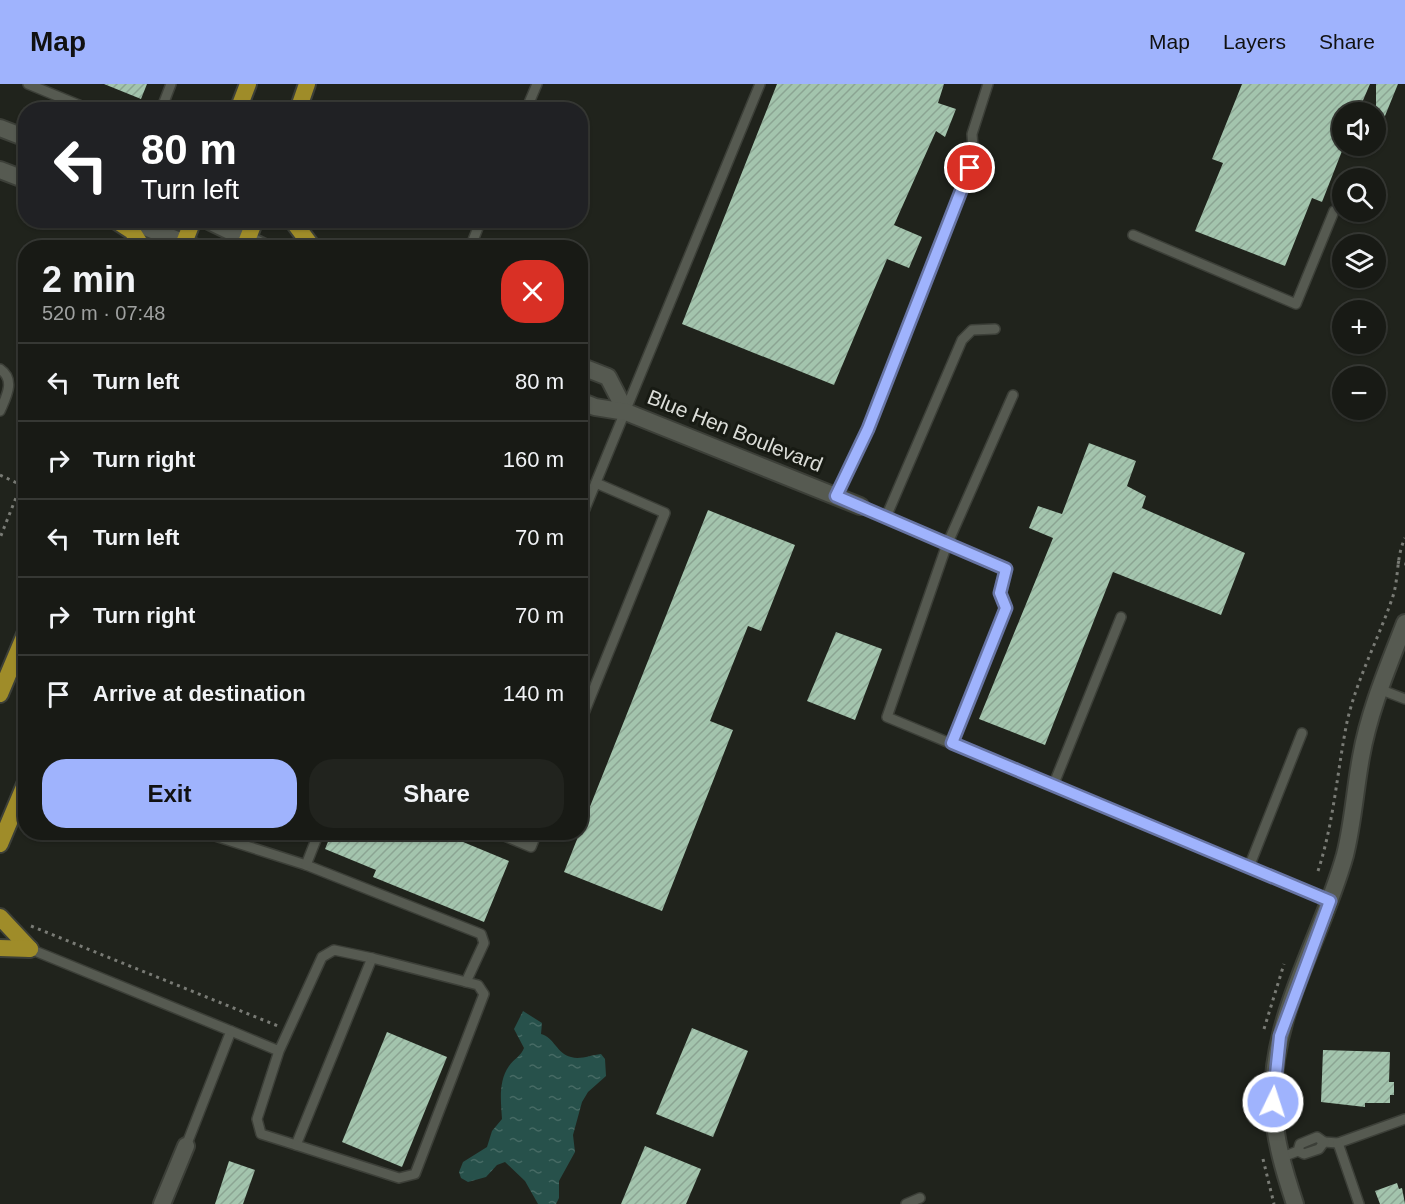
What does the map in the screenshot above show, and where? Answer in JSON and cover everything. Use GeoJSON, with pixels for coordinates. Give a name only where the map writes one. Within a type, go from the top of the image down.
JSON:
{"type":"FeatureCollection","features":[{"type":"Feature","properties":{"kind":"highway"},"geometry":{"type":"LineString","coordinates":[[241,102],[248,84]]}},
{"type":"Feature","properties":{"kind":"highway"},"geometry":{"type":"LineString","coordinates":[[301,102],[308,84]]}},
{"type":"Feature","properties":{"kind":"highway"},"geometry":{"type":"LineString","coordinates":[[127,228],[138,240]]}},
{"type":"Feature","properties":{"kind":"highway"},"geometry":{"type":"LineString","coordinates":[[0,694],[18,651]]}},
{"type":"Feature","properties":{"kind":"highway"},"geometry":{"type":"LineString","coordinates":[[0,844],[18,801]]}},
{"type":"Feature","properties":{"kind":"highway"},"geometry":{"type":"LineString","coordinates":[[0,917],[30,949]]}},
{"type":"Feature","properties":{"kind":"highway"},"geometry":{"type":"LineString","coordinates":[[0,948],[30,949]]}},
{"type":"Feature","properties":{"kind":"street"},"geometry":{"type":"LineString","coordinates":[[0,128],[18,135]]}},
{"type":"Feature","properties":{"kind":"street"},"geometry":{"type":"LineString","coordinates":[[0,170],[18,177]]}},
{"type":"Feature","properties":{"kind":"street"},"geometry":{"type":"LineString","coordinates":[[146,228],[173,240]]}},
{"type":"Feature","properties":{"kind":"street"},"geometry":{"type":"LineString","coordinates":[[220,228],[239,240]]}},
{"type":"Feature","properties":{"kind":"street","name":"Blue Hen Boulevard"},"geometry":{"type":"LineString","coordinates":[[588,369],[608,377],[626,412]]}},
{"type":"Feature","properties":{"kind":"street","name":"Blue Hen Boulevard"},"geometry":{"type":"LineString","coordinates":[[588,404],[626,412],[860,506]]}},
{"type":"Feature","properties":{"kind":"street"},"geometry":{"type":"LineString","coordinates":[[1295,1204],[1280,1158],[1273,1102],[1280,1036],[1330,901],[1347,845],[1361,756],[1379,689],[1405,623]]}},
{"type":"Feature","properties":{"kind":"street"},"geometry":{"type":"LineString","coordinates":[[162,1204],[186,1146]]}},
{"type":"Feature","properties":{"kind":"lane"},"geometry":{"type":"LineString","coordinates":[[28,84],[72,102]]}},
{"type":"Feature","properties":{"kind":"lane"},"geometry":{"type":"LineString","coordinates":[[164,102],[171,84]]}},
{"type":"Feature","properties":{"kind":"lane"},"geometry":{"type":"LineString","coordinates":[[529,102],[537,84]]}},
{"type":"Feature","properties":{"kind":"lane"},"geometry":{"type":"LineString","coordinates":[[588,502],[760,84]]}},
{"type":"Feature","properties":{"kind":"lane"},"geometry":{"type":"LineString","coordinates":[[836,496],[868,429],[970,168],[974,148],[972,134],[988,84]]}},
{"type":"Feature","properties":{"kind":"lane"},"geometry":{"type":"LineString","coordinates":[[1133,235],[1296,304],[1332,215]]}},
{"type":"Feature","properties":{"kind":"lane"},"geometry":{"type":"LineString","coordinates":[[886,517],[962,340],[972,330],[995,329]]}},
{"type":"Feature","properties":{"kind":"lane"},"geometry":{"type":"LineString","coordinates":[[0,369],[8,377],[10,383],[0,411]]}},
{"type":"Feature","properties":{"kind":"lane"},"geometry":{"type":"LineString","coordinates":[[1013,395],[947,544],[887,717],[1330,901]]}},
{"type":"Feature","properties":{"kind":"lane"},"geometry":{"type":"LineString","coordinates":[[588,703],[665,513],[596,483]]}},
{"type":"Feature","properties":{"kind":"lane"},"geometry":{"type":"LineString","coordinates":[[860,506],[1006,569],[1000,593],[1006,608],[952,743]]}},
{"type":"Feature","properties":{"kind":"lane"},"geometry":{"type":"LineString","coordinates":[[1053,786],[1121,617]]}},
{"type":"Feature","properties":{"kind":"lane"},"geometry":{"type":"LineString","coordinates":[[1379,689],[1405,699]]}},
{"type":"Feature","properties":{"kind":"lane"},"geometry":{"type":"LineString","coordinates":[[1249,867],[1302,733]]}},
{"type":"Feature","properties":{"kind":"lane"},"geometry":{"type":"LineString","coordinates":[[231,840],[306,865],[481,934],[484,943],[466,982]]}},
{"type":"Feature","properties":{"kind":"lane"},"geometry":{"type":"LineString","coordinates":[[306,865],[316,840]]}},
{"type":"Feature","properties":{"kind":"lane"},"geometry":{"type":"LineString","coordinates":[[514,840],[531,847],[534,840]]}},
{"type":"Feature","properties":{"kind":"lane"},"geometry":{"type":"LineString","coordinates":[[30,949],[279,1051]]}},
{"type":"Feature","properties":{"kind":"lane"},"geometry":{"type":"LineString","coordinates":[[334,950],[466,982],[478,985],[484,994],[415,1174],[399,1178],[261,1134],[257,1119],[279,1051],[322,957],[334,950]]}},
{"type":"Feature","properties":{"kind":"lane"},"geometry":{"type":"LineString","coordinates":[[296,1145],[372,958]]}},
{"type":"Feature","properties":{"kind":"lane"},"geometry":{"type":"LineString","coordinates":[[186,1146],[231,1031]]}},
{"type":"Feature","properties":{"kind":"lane"},"geometry":{"type":"LineString","coordinates":[[1280,1158],[1298,1151],[1304,1154],[1319,1149],[1324,1142],[1338,1143],[1405,1119]]}},
{"type":"Feature","properties":{"kind":"lane"},"geometry":{"type":"LineString","coordinates":[[1338,1143],[1359,1204]]}},
{"type":"Feature","properties":{"kind":"lane"},"geometry":{"type":"LineString","coordinates":[[906,1204],[920,1198]]}},
{"type":"Feature","properties":{"kind":"path"},"geometry":{"type":"LineString","coordinates":[[0,476],[18,484]]}},
{"type":"Feature","properties":{"kind":"path"},"geometry":{"type":"LineString","coordinates":[[0,538],[18,493]]}},
{"type":"Feature","properties":{"kind":"path"},"geometry":{"type":"LineString","coordinates":[[1397,562],[1405,564]]}},
{"type":"Feature","properties":{"kind":"path"},"geometry":{"type":"LineString","coordinates":[[27,924],[282,1028]]}},
{"type":"Feature","properties":{"kind":"water"},"geometry":{"type":"Polygon","coordinates":[[[523,1011],[542,1023],[541,1034],[549,1038],[566,1055],[578,1058],[601,1054],[605,1059],[606,1076],[588,1092],[582,1102],[573,1135],[575,1152],[559,1181],[559,1198],[556,1204],[538,1204],[525,1181],[505,1162],[497,1165],[486,1177],[468,1182],[461,1178],[459,1172],[463,1162],[487,1147],[492,1131],[502,1119],[503,1078],[509,1066],[524,1048],[514,1029],[523,1011]]]}},
{"type":"Feature","properties":{"kind":"building"},"geometry":{"type":"Polygon","coordinates":[[[104,84],[147,84],[141,99],[104,84]]]}},
{"type":"Feature","properties":{"kind":"building"},"geometry":{"type":"Polygon","coordinates":[[[777,84],[944,84],[938,103],[956,109],[945,137],[936,131],[894,225],[922,237],[909,268],[887,259],[834,385],[682,324],[777,84]]]}},
{"type":"Feature","properties":{"kind":"building"},"geometry":{"type":"Polygon","coordinates":[[[1242,84],[1370,84],[1362,102],[1332,102],[1332,156],[1340,156],[1335,168],[1332,168],[1332,176],[1322,202],[1312,198],[1285,266],[1195,231],[1223,163],[1212,159],[1242,84]]]}},
{"type":"Feature","properties":{"kind":"building"},"geometry":{"type":"Polygon","coordinates":[[[1376,84],[1398,84],[1386,113],[1386,102],[1376,102],[1376,84]]]}},
{"type":"Feature","properties":{"kind":"building"},"geometry":{"type":"Polygon","coordinates":[[[1089,443],[1136,461],[1127,486],[1146,496],[1142,508],[1245,553],[1221,615],[1113,572],[1045,745],[979,719],[1053,538],[1029,528],[1038,506],[1062,514],[1089,443]]]}},
{"type":"Feature","properties":{"kind":"building"},"geometry":{"type":"Polygon","coordinates":[[[708,510],[795,545],[761,631],[748,626],[710,721],[733,730],[662,911],[564,872],[577,840],[588,840],[588,812],[708,510]]]}},
{"type":"Feature","properties":{"kind":"building"},"geometry":{"type":"Polygon","coordinates":[[[836,632],[882,649],[855,720],[807,701],[836,632]]]}},
{"type":"Feature","properties":{"kind":"building"},"geometry":{"type":"Polygon","coordinates":[[[329,840],[458,840],[509,861],[484,922],[373,877],[376,870],[325,849],[329,840]]]}},
{"type":"Feature","properties":{"kind":"building"},"geometry":{"type":"Polygon","coordinates":[[[692,1028],[748,1051],[713,1137],[656,1114],[692,1028]]]}},
{"type":"Feature","properties":{"kind":"building"},"geometry":{"type":"Polygon","coordinates":[[[387,1032],[447,1057],[402,1167],[342,1142],[387,1032]]]}},
{"type":"Feature","properties":{"kind":"building"},"geometry":{"type":"Polygon","coordinates":[[[1323,1050],[1390,1052],[1389,1082],[1394,1082],[1394,1095],[1390,1095],[1390,1103],[1365,1103],[1365,1107],[1321,1102],[1323,1050]]]}},
{"type":"Feature","properties":{"kind":"building"},"geometry":{"type":"Polygon","coordinates":[[[645,1146],[701,1169],[686,1204],[621,1204],[645,1146]]]}},
{"type":"Feature","properties":{"kind":"building"},"geometry":{"type":"Polygon","coordinates":[[[229,1161],[255,1170],[243,1204],[215,1204],[229,1161]]]}},
{"type":"Feature","properties":{"kind":"building"},"geometry":{"type":"Polygon","coordinates":[[[1397,1183],[1399,1189],[1402,1188],[1405,1204],[1380,1204],[1375,1191],[1397,1183]]]}},
{"type":"Feature","properties":{"kind":"route"},"geometry":{"type":"LineString","coordinates":[[970,168],[868,429],[836,496],[1006,569],[1000,593],[1006,608],[952,743],[1330,901],[1280,1036],[1273,1102]]}}]}
